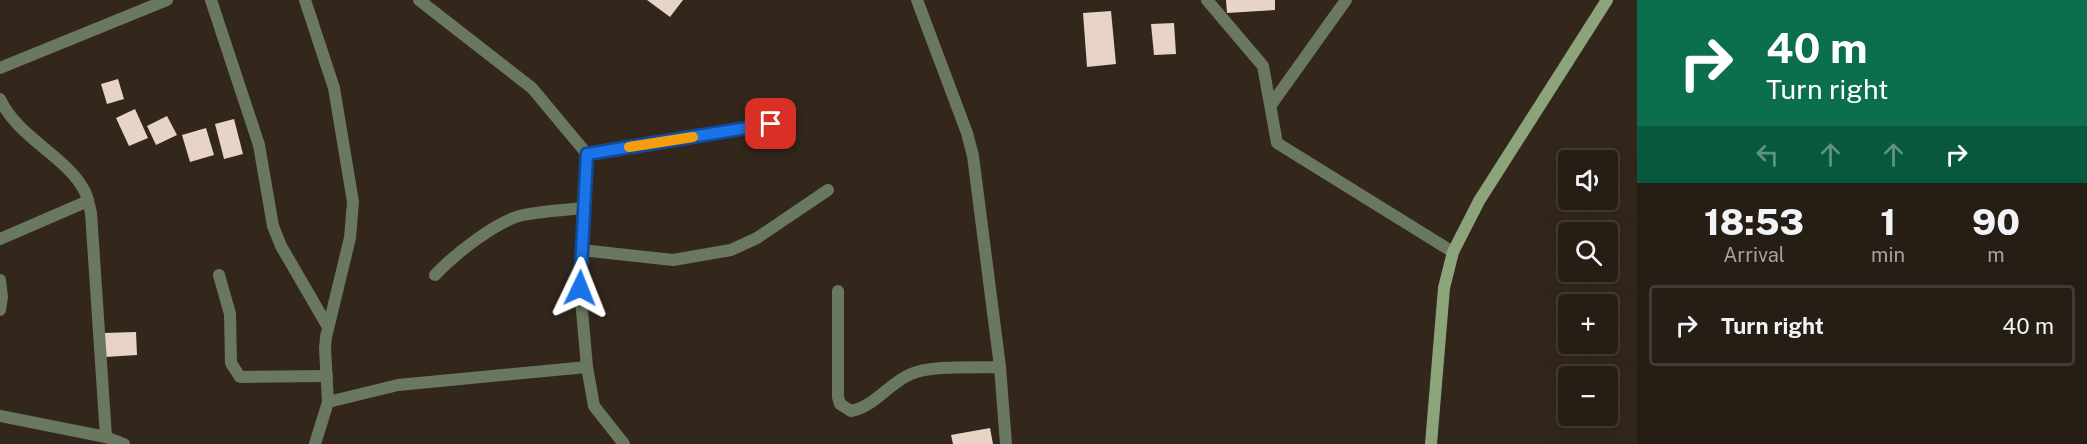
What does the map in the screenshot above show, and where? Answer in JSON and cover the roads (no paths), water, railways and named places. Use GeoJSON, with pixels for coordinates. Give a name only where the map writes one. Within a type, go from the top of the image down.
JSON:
{"type":"FeatureCollection","features":[{"type":"Feature","properties":{"kind":"street"},"geometry":{"type":"LineString","coordinates":[[1,63],[167,0]]}},
{"type":"Feature","properties":{"kind":"street"},"geometry":{"type":"LineString","coordinates":[[211,0],[259,146],[273,226],[280,246],[327,327]]}},
{"type":"Feature","properties":{"kind":"street"},"geometry":{"type":"LineString","coordinates":[[305,0],[334,87],[353,202],[350,238],[327,327],[325,348],[328,402],[315,444]]}},
{"type":"Feature","properties":{"kind":"street"},"geometry":{"type":"LineString","coordinates":[[419,0],[531,88],[587,154],[580,288],[587,367],[594,406],[624,444]]}},
{"type":"Feature","properties":{"kind":"street"},"geometry":{"type":"LineString","coordinates":[[917,0],[967,133],[973,156],[1000,367],[1006,444]]}},
{"type":"Feature","properties":{"kind":"street"},"geometry":{"type":"LineString","coordinates":[[1207,0],[1263,66],[1277,143],[1453,252]]}},
{"type":"Feature","properties":{"kind":"street"},"geometry":{"type":"LineString","coordinates":[[1271,105],[1346,0]]}},
{"type":"Feature","properties":{"kind":"street"},"geometry":{"type":"LineString","coordinates":[[1431,444],[1444,288],[1453,252],[1479,201],[1607,0]]}},
{"type":"Feature","properties":{"kind":"street"},"geometry":{"type":"LineString","coordinates":[[0,99],[11,117],[77,179],[88,201],[92,224],[106,437]]}},
{"type":"Feature","properties":{"kind":"street"},"geometry":{"type":"LineString","coordinates":[[587,154],[771,124]]}},
{"type":"Feature","properties":{"kind":"street"},"geometry":{"type":"LineString","coordinates":[[581,250],[674,260],[731,250],[758,238],[828,190]]}},
{"type":"Feature","properties":{"kind":"street"},"geometry":{"type":"LineString","coordinates":[[0,239],[88,201]]}},
{"type":"Feature","properties":{"kind":"street"},"geometry":{"type":"LineString","coordinates":[[435,275],[462,249],[509,220],[523,215],[584,208]]}},
{"type":"Feature","properties":{"kind":"street"},"geometry":{"type":"LineString","coordinates":[[219,275],[230,314],[231,363],[240,377],[327,376]]}},
{"type":"Feature","properties":{"kind":"street"},"geometry":{"type":"LineString","coordinates":[[0,280],[2,297],[0,310]]}},
{"type":"Feature","properties":{"kind":"street"},"geometry":{"type":"LineString","coordinates":[[838,291],[837,387],[840,404],[851,411],[860,410],[913,373],[927,370],[1000,367]]}},
{"type":"Feature","properties":{"kind":"street"},"geometry":{"type":"LineString","coordinates":[[328,402],[398,385],[587,367]]}},
{"type":"Feature","properties":{"kind":"street"},"geometry":{"type":"LineString","coordinates":[[0,416],[106,437],[124,444]]}}]}
